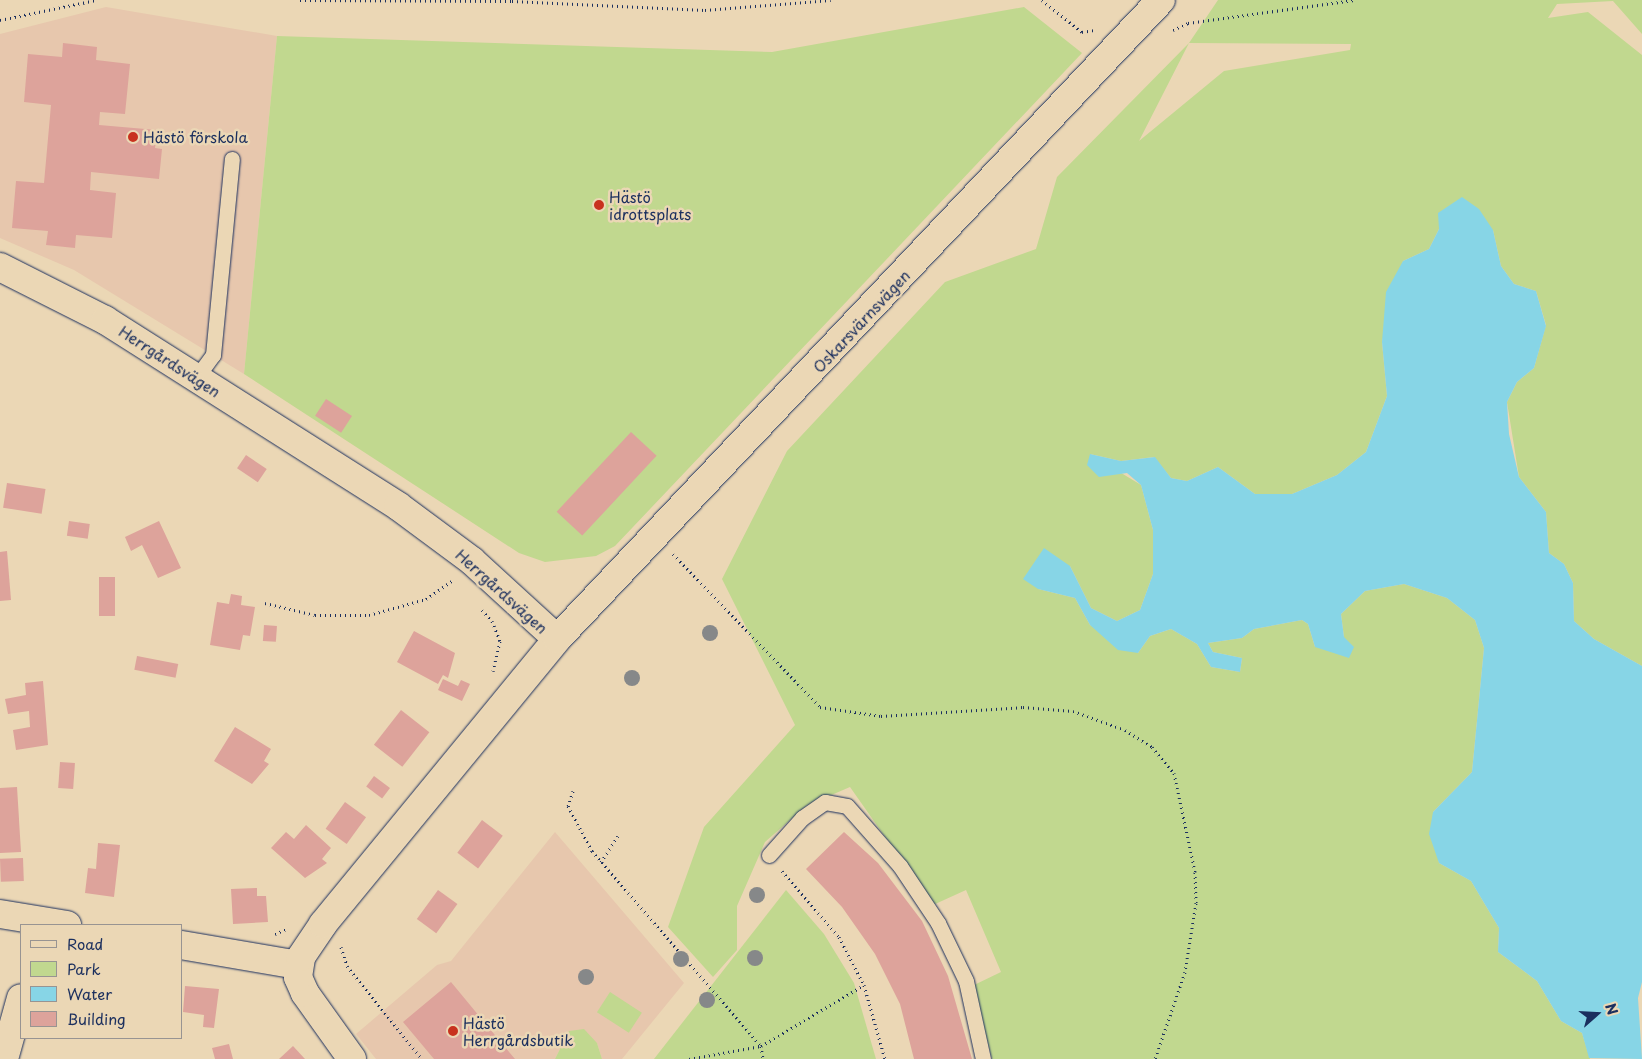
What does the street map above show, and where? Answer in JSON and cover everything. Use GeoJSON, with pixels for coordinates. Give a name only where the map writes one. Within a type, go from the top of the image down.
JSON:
{"type":"FeatureCollection","features":[{"type":"Feature","properties":{"kind":"street","name":"Oskarsvärnsvägen"},"geometry":{"type":"LineString","coordinates":[[556,639],[1138,27],[1161,0]]}},
{"type":"Feature","properties":{"kind":"street","name":"Herrgårdsvägen"},"geometry":{"type":"LineString","coordinates":[[0,267],[105,320],[398,506],[472,561],[556,639],[324,924],[287,963]]}},
{"type":"Feature","properties":{"kind":"street"},"geometry":{"type":"LineString","coordinates":[[0,914],[56,924]]}},
{"type":"Feature","properties":{"kind":"street"},"geometry":{"type":"LineString","coordinates":[[182,945],[287,963],[304,993],[352,1059]]}},
{"type":"Feature","properties":{"kind":"street"},"geometry":{"type":"LineString","coordinates":[[4,1059],[20,1002]]}},
{"type":"Feature","properties":{"kind":"lane"},"geometry":{"type":"LineString","coordinates":[[196,378],[213,355],[232,159]]}},
{"type":"Feature","properties":{"kind":"lane"},"geometry":{"type":"LineString","coordinates":[[768,855],[802,818],[825,802],[847,806],[900,866],[938,923],[966,981],[983,1059]]}},
{"type":"Feature","properties":{"kind":"path"},"geometry":{"type":"LineString","coordinates":[[0,20],[96,0]]}},
{"type":"Feature","properties":{"kind":"path"},"geometry":{"type":"LineString","coordinates":[[300,0],[512,1],[705,10],[831,0]]}},
{"type":"Feature","properties":{"kind":"path"},"geometry":{"type":"LineString","coordinates":[[1042,0],[1082,32],[1138,27],[1173,30],[1188,23],[1354,0]]}},
{"type":"Feature","properties":{"kind":"path"},"geometry":{"type":"LineString","coordinates":[[668,549],[820,707],[881,716],[1023,707],[1073,711],[1125,730],[1152,747],[1174,773],[1195,872],[1196,903],[1185,972],[1155,1059]]}},
{"type":"Feature","properties":{"kind":"path"},"geometry":{"type":"LineString","coordinates":[[448,574],[460,585]]}},
{"type":"Feature","properties":{"kind":"path"},"geometry":{"type":"LineString","coordinates":[[265,603],[315,615],[369,615],[426,599],[455,579]]}},
{"type":"Feature","properties":{"kind":"path"},"geometry":{"type":"LineString","coordinates":[[477,604],[492,621],[500,641],[498,661],[490,675]]}},
{"type":"Feature","properties":{"kind":"path"},"geometry":{"type":"LineString","coordinates":[[573,792],[568,806],[601,862],[760,1046],[763,1059]]}},
{"type":"Feature","properties":{"kind":"path"},"geometry":{"type":"LineString","coordinates":[[601,862],[618,836]]}},
{"type":"Feature","properties":{"kind":"path"},"geometry":{"type":"LineString","coordinates":[[768,855],[839,937],[864,985],[885,1059]]}},
{"type":"Feature","properties":{"kind":"path"},"geometry":{"type":"LineString","coordinates":[[287,963],[275,931],[294,924]]}},
{"type":"Feature","properties":{"kind":"path"},"geometry":{"type":"LineString","coordinates":[[324,924],[342,937],[347,966],[422,1059]]}},
{"type":"Feature","properties":{"kind":"path"},"geometry":{"type":"LineString","coordinates":[[688,1059],[760,1046],[864,985]]}},
{"type":"Feature","properties":{"kind":"shaded area","name":"Hästö förskola"},"geometry":{"type":"Polygon","coordinates":[[[106,7],[277,36],[244,374],[74,270],[0,238],[0,34],[106,7]]]}},
{"type":"Feature","properties":{"kind":"shaded area"},"geometry":{"type":"Polygon","coordinates":[[[555,832],[684,983],[622,1059],[602,1059],[597,1043],[569,1031],[555,1059],[376,1059],[356,1034],[437,965],[451,961],[555,832]]]}},
{"type":"Feature","properties":{"kind":"green space"},"geometry":{"type":"Polygon","coordinates":[[[1218,0],[1642,0],[1642,34],[1613,1],[1557,4],[1548,18],[1588,12],[1642,55],[1642,666],[1594,639],[1574,621],[1573,583],[1564,564],[1549,553],[1546,512],[1519,477],[1507,402],[1517,382],[1534,368],[1546,325],[1536,291],[1514,284],[1501,266],[1493,230],[1439,229],[1429,249],[1403,261],[1382,342],[1387,396],[1366,452],[1337,475],[1292,494],[1255,494],[1218,467],[1187,481],[1171,478],[1154,457],[1121,461],[1090,454],[1141,485],[1153,530],[1153,574],[1140,610],[1117,621],[1091,608],[1070,566],[1038,589],[1075,598],[1090,625],[1138,653],[1150,636],[1171,629],[1197,644],[1211,667],[1240,672],[1242,658],[1213,652],[1208,643],[1242,638],[1254,629],[1302,620],[1308,624],[1315,647],[1344,637],[1341,614],[1365,591],[1404,584],[1447,598],[1475,620],[1484,648],[1472,772],[1433,812],[1439,863],[1471,881],[1499,928],[1498,952],[1537,981],[1561,1021],[1582,1033],[1590,1059],[992,1059],[972,986],[1001,972],[966,890],[933,905],[850,787],[806,806],[765,842],[737,906],[737,950],[713,977],[668,927],[704,827],[795,725],[722,579],[787,451],[945,282],[1036,249],[1057,177],[1189,43],[1218,0]],[[1189,43],[1139,141],[1224,71],[1350,50],[1351,44],[1189,43]]]}},
{"type":"Feature","properties":{"kind":"green space","name":"Hästö idrottsplats"},"geometry":{"type":"Polygon","coordinates":[[[1024,7],[1082,53],[615,546],[596,556],[545,562],[519,553],[244,374],[277,36],[772,52],[1024,7]]]}},
{"type":"Feature","properties":{"kind":"green space"},"geometry":{"type":"Polygon","coordinates":[[[786,890],[824,934],[854,983],[876,1059],[654,1059],[786,890]]]}},
{"type":"Feature","properties":{"kind":"green space"},"geometry":{"type":"Polygon","coordinates":[[[610,992],[642,1013],[629,1033],[597,1012],[610,992]]]}},
{"type":"Feature","properties":{"kind":"green space"},"geometry":{"type":"Polygon","coordinates":[[[584,1029],[597,1043],[602,1059],[555,1059],[569,1031],[584,1029]]]}},
{"type":"Feature","properties":{"kind":"water"},"geometry":{"type":"Polygon","coordinates":[[[1462,197],[1479,209],[1493,230],[1501,266],[1514,284],[1536,291],[1546,326],[1534,368],[1517,382],[1507,402],[1509,434],[1519,477],[1546,512],[1549,553],[1564,564],[1573,583],[1574,621],[1594,639],[1642,666],[1642,982],[1638,998],[1642,1059],[1589,1058],[1582,1033],[1561,1021],[1537,981],[1498,952],[1499,928],[1471,881],[1439,863],[1429,834],[1433,812],[1472,772],[1484,648],[1475,620],[1447,598],[1404,584],[1365,591],[1341,614],[1344,637],[1354,647],[1349,658],[1315,647],[1308,624],[1302,620],[1254,629],[1242,638],[1208,643],[1213,652],[1242,658],[1240,672],[1211,667],[1197,644],[1171,629],[1150,636],[1138,653],[1118,650],[1090,625],[1075,598],[1038,589],[1023,579],[1044,548],[1070,566],[1091,608],[1117,621],[1140,610],[1153,574],[1153,530],[1141,485],[1127,473],[1099,477],[1087,465],[1090,454],[1121,461],[1155,457],[1171,478],[1187,481],[1218,467],[1255,494],[1292,494],[1337,475],[1366,452],[1387,396],[1382,342],[1386,292],[1403,261],[1429,249],[1439,229],[1438,213],[1462,197]]]}},
{"type":"Feature","properties":{"kind":"building"},"geometry":{"type":"Polygon","coordinates":[[[63,43],[97,47],[96,60],[130,64],[125,114],[100,112],[99,125],[157,130],[155,148],[162,149],[159,179],[91,172],[90,190],[116,193],[112,238],[76,235],[75,248],[46,245],[48,231],[12,228],[16,181],[44,183],[51,105],[24,102],[28,54],[62,57],[63,43]]]}},
{"type":"Feature","properties":{"kind":"building"},"geometry":{"type":"Polygon","coordinates":[[[326,399],[352,416],[341,433],[315,416],[326,399]]]}},
{"type":"Feature","properties":{"kind":"building"},"geometry":{"type":"Polygon","coordinates":[[[631,432],[657,456],[582,536],[557,512],[631,432]]]}},
{"type":"Feature","properties":{"kind":"building"},"geometry":{"type":"Polygon","coordinates":[[[246,455],[267,469],[258,482],[237,468],[246,455]]]}},
{"type":"Feature","properties":{"kind":"building"},"geometry":{"type":"Polygon","coordinates":[[[7,483],[46,489],[42,514],[3,508],[7,483]]]}},
{"type":"Feature","properties":{"kind":"building"},"geometry":{"type":"Polygon","coordinates":[[[69,521],[90,524],[88,539],[67,536],[69,521]]]}},
{"type":"Feature","properties":{"kind":"building"},"geometry":{"type":"Polygon","coordinates":[[[159,521],[181,568],[158,578],[142,545],[131,551],[125,537],[159,521]]]}},
{"type":"Feature","properties":{"kind":"building"},"geometry":{"type":"Polygon","coordinates":[[[7,551],[11,600],[0,601],[0,552],[7,551]]]}},
{"type":"Feature","properties":{"kind":"building"},"geometry":{"type":"Polygon","coordinates":[[[99,577],[115,577],[115,616],[99,616],[99,577]]]}},
{"type":"Feature","properties":{"kind":"building"},"geometry":{"type":"Polygon","coordinates":[[[231,594],[242,596],[241,605],[255,607],[250,636],[243,635],[240,650],[210,645],[217,602],[229,604],[231,594]]]}},
{"type":"Feature","properties":{"kind":"building"},"geometry":{"type":"Polygon","coordinates":[[[264,625],[277,626],[276,642],[263,641],[264,625]]]}},
{"type":"Feature","properties":{"kind":"building"},"geometry":{"type":"Polygon","coordinates":[[[414,631],[455,653],[448,678],[443,675],[438,684],[397,662],[414,631]]]}},
{"type":"Feature","properties":{"kind":"building"},"geometry":{"type":"Polygon","coordinates":[[[137,656],[178,664],[176,678],[134,670],[137,656]]]}},
{"type":"Feature","properties":{"kind":"building"},"geometry":{"type":"Polygon","coordinates":[[[443,679],[458,686],[461,680],[470,684],[462,701],[438,690],[443,679]]]}},
{"type":"Feature","properties":{"kind":"building"},"geometry":{"type":"Polygon","coordinates":[[[43,681],[48,745],[16,750],[13,730],[30,727],[29,711],[8,714],[5,699],[26,695],[25,683],[43,681]]]}},
{"type":"Feature","properties":{"kind":"building"},"geometry":{"type":"Polygon","coordinates":[[[401,710],[429,732],[402,767],[374,745],[401,710]]]}},
{"type":"Feature","properties":{"kind":"building"},"geometry":{"type":"Polygon","coordinates":[[[235,727],[271,749],[264,761],[269,764],[252,784],[214,761],[235,727]]]}},
{"type":"Feature","properties":{"kind":"building"},"geometry":{"type":"Polygon","coordinates":[[[60,762],[75,763],[73,789],[58,788],[60,762]]]}},
{"type":"Feature","properties":{"kind":"building"},"geometry":{"type":"Polygon","coordinates":[[[374,776],[390,788],[382,798],[366,786],[374,776]]]}},
{"type":"Feature","properties":{"kind":"building"},"geometry":{"type":"Polygon","coordinates":[[[17,787],[21,852],[0,853],[0,788],[17,787]]]}},
{"type":"Feature","properties":{"kind":"building"},"geometry":{"type":"Polygon","coordinates":[[[345,802],[366,817],[347,844],[326,829],[345,802]]]}},
{"type":"Feature","properties":{"kind":"building"},"geometry":{"type":"Polygon","coordinates":[[[482,820],[503,836],[478,868],[457,853],[482,820]]]}},
{"type":"Feature","properties":{"kind":"building"},"geometry":{"type":"Polygon","coordinates":[[[306,825],[331,848],[322,859],[327,863],[305,878],[271,848],[286,832],[294,839],[306,825]]]}},
{"type":"Feature","properties":{"kind":"building"},"geometry":{"type":"Polygon","coordinates":[[[844,832],[878,863],[922,921],[948,976],[972,1059],[914,1059],[900,1004],[875,954],[842,907],[806,869],[844,832]]]}},
{"type":"Feature","properties":{"kind":"building"},"geometry":{"type":"Polygon","coordinates":[[[98,843],[120,845],[114,897],[85,893],[88,868],[96,869],[98,843]]]}},
{"type":"Feature","properties":{"kind":"building"},"geometry":{"type":"Polygon","coordinates":[[[23,858],[24,881],[1,882],[0,859],[23,858]]]}},
{"type":"Feature","properties":{"kind":"building"},"geometry":{"type":"Polygon","coordinates":[[[257,888],[257,896],[266,896],[268,922],[233,924],[231,889],[257,888]]]}},
{"type":"Feature","properties":{"kind":"building"},"geometry":{"type":"Polygon","coordinates":[[[438,890],[457,904],[436,933],[417,919],[438,890]]]}},
{"type":"Feature","properties":{"kind":"building"},"geometry":{"type":"Polygon","coordinates":[[[451,982],[515,1059],[434,1059],[403,1022],[451,982]]]}},
{"type":"Feature","properties":{"kind":"building"},"geometry":{"type":"Polygon","coordinates":[[[185,986],[219,989],[214,1028],[203,1027],[204,1015],[183,1012],[185,986]]]}},
{"type":"Feature","properties":{"kind":"building"},"geometry":{"type":"Polygon","coordinates":[[[229,1044],[233,1059],[215,1059],[212,1048],[229,1044]]]}},
{"type":"Feature","properties":{"kind":"building"},"geometry":{"type":"Polygon","coordinates":[[[293,1046],[305,1059],[279,1059],[293,1046]]]}},
{"type":"Feature","properties":{"kind":"place","name":"Hästö förskola"},"geometry":{"type":"Point","coordinates":[133,137]}},
{"type":"Feature","properties":{"kind":"place","name":"Hästö idrottsplats"},"geometry":{"type":"Point","coordinates":[599,205]}},
{"type":"Feature","properties":{"kind":"place","name":"Hästö Herrgårdsbutik"},"geometry":{"type":"Point","coordinates":[453,1031]}}]}
